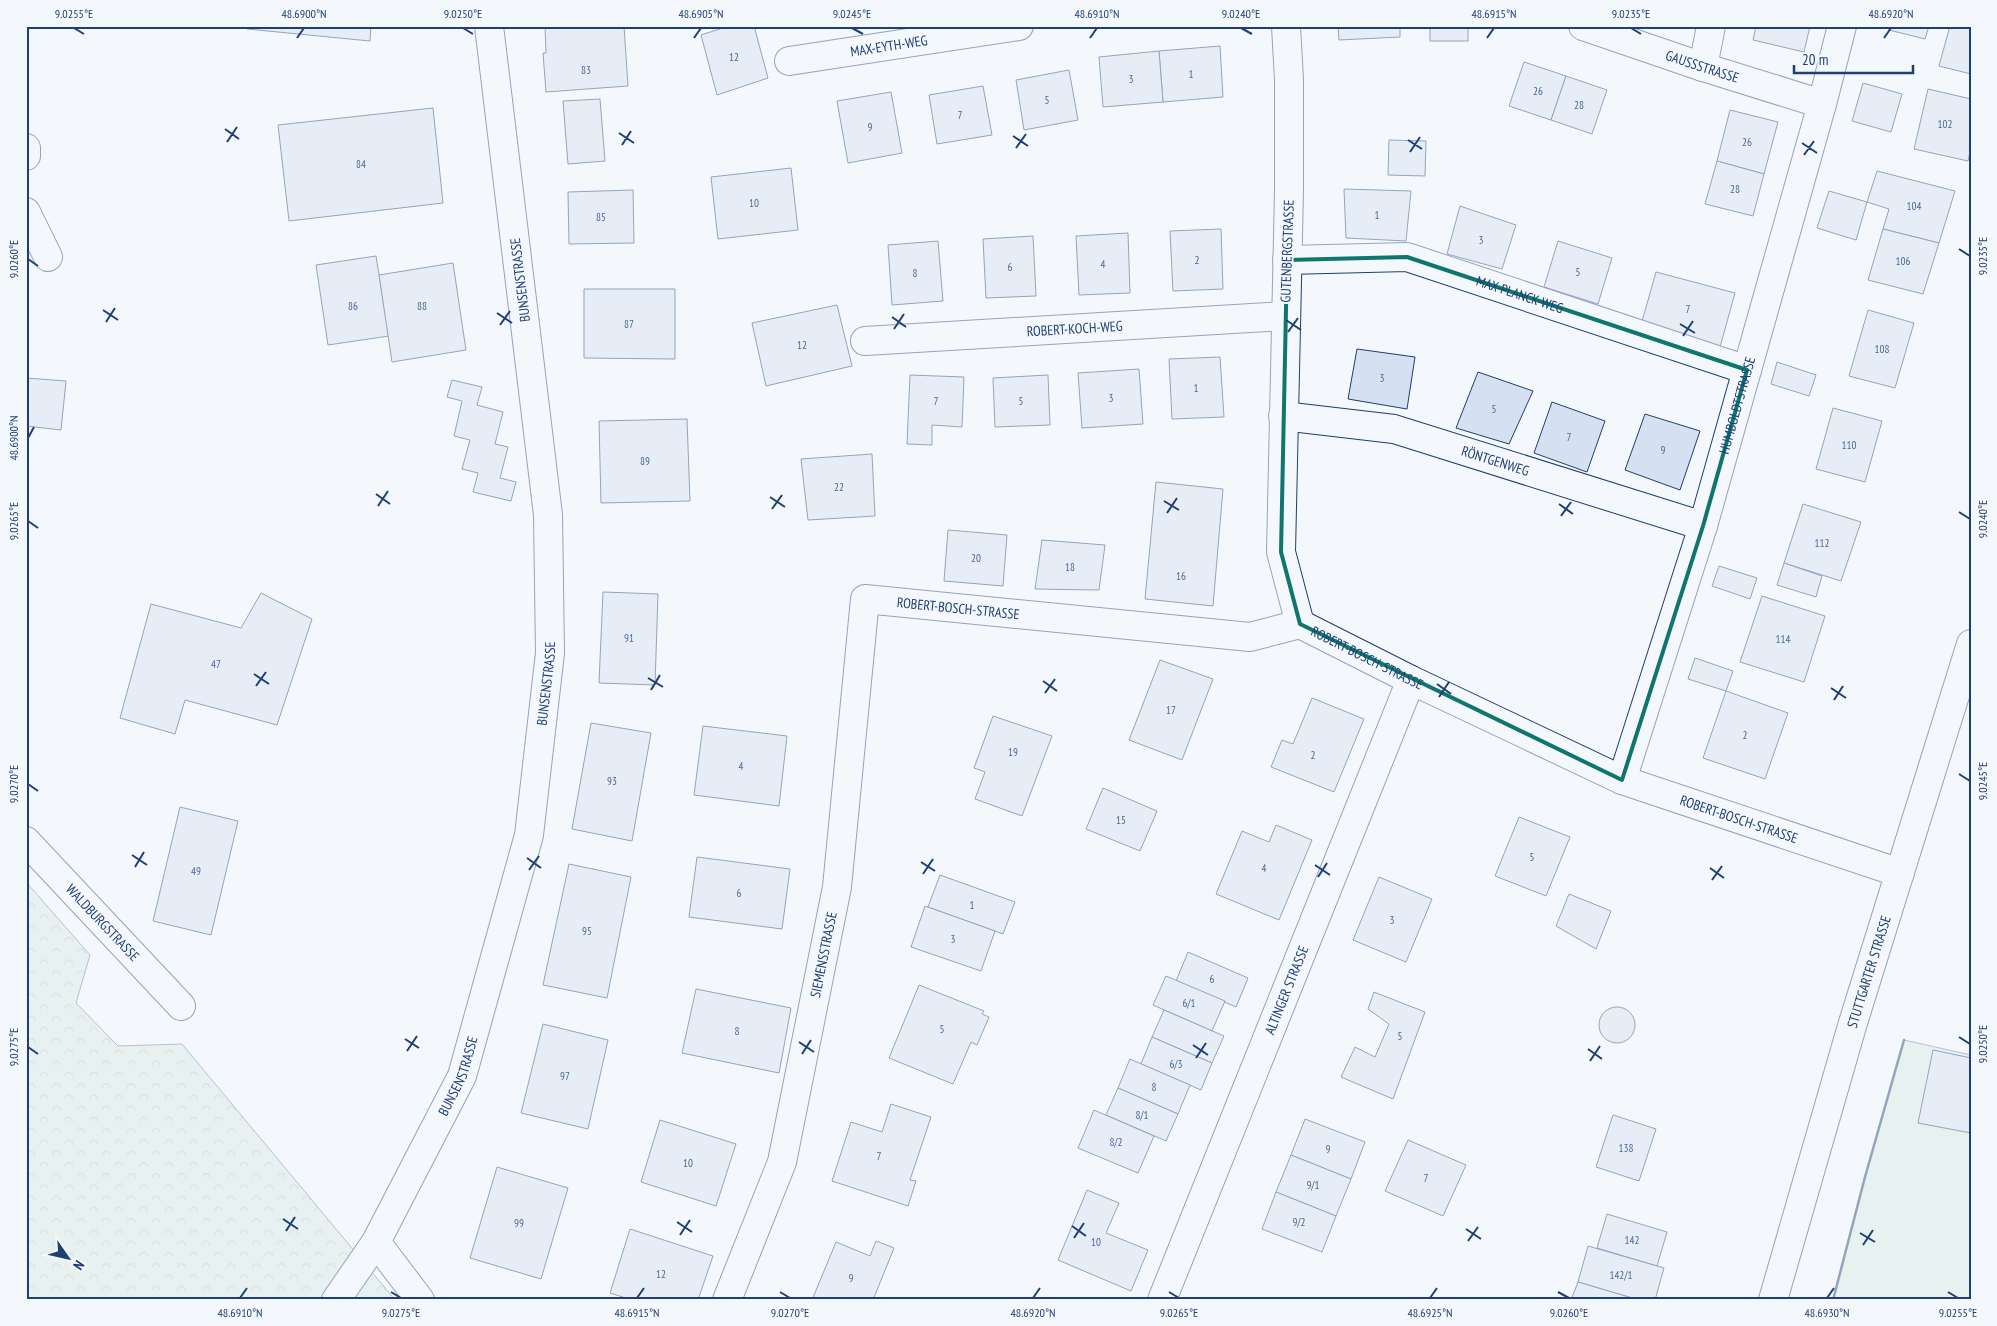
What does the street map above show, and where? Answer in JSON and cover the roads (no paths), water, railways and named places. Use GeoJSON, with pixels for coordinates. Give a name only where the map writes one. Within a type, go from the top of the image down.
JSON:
{"type":"FeatureCollection","features":[{"type":"Feature","properties":{"kind":"street","name":"BUNSENSTRASSE"},"geometry":{"type":"LineString","coordinates":[[336,1300],[376,1242],[462,1076],[530,835],[550,653],[548,515],[489,26]]}},
{"type":"Feature","properties":{"kind":"street","name":"MAX-EYTH-WEG"},"geometry":{"type":"LineString","coordinates":[[789,61],[1020,26]]}},
{"type":"Feature","properties":{"kind":"street","name":"GUTENBERGSTRASSE"},"geometry":{"type":"LineString","coordinates":[[1286,26],[1290,80],[1281,552],[1300,624]]}},
{"type":"Feature","properties":{"kind":"street","name":"GAUSSSTRASSE"},"geometry":{"type":"LineString","coordinates":[[1583,26],[1703,67],[1822,104]]}},
{"type":"Feature","properties":{"kind":"street"},"geometry":{"type":"LineString","coordinates":[[1703,67],[1712,26]]}},
{"type":"Feature","properties":{"kind":"street","name":"HUMBOLDTSTRASSE"},"geometry":{"type":"LineString","coordinates":[[1622,780],[1703,526],[1822,104],[1842,26]]}},
{"type":"Feature","properties":{"kind":"street"},"geometry":{"type":"LineString","coordinates":[[26,148],[26,156]]}},
{"type":"Feature","properties":{"kind":"street"},"geometry":{"type":"LineString","coordinates":[[26,212],[48,257]]}},
{"type":"Feature","properties":{"kind":"street","name":"MAX-PLANCK-WEG"},"geometry":{"type":"LineString","coordinates":[[1287,260],[1407,257],[1747,370]]}},
{"type":"Feature","properties":{"kind":"street","name":"ROBERT-KOCH-WEG"},"geometry":{"type":"LineString","coordinates":[[865,341],[1285,316]]}},
{"type":"Feature","properties":{"kind":"street","name":"RÖNTGENWEG"},"geometry":{"type":"LineString","coordinates":[[1283,416],[1394,429],[1703,526]]}},
{"type":"Feature","properties":{"kind":"street","name":"ROBERT-BOSCH-STRASSE"},"geometry":{"type":"LineString","coordinates":[[865,599],[1250,637],[1300,624],[1411,680],[1622,780],[1900,873]]}},
{"type":"Feature","properties":{"kind":"street","name":"SIEMENSSTRASSE"},"geometry":{"type":"LineString","coordinates":[[727,1300],[782,1162],[837,887],[865,599]]}},
{"type":"Feature","properties":{"kind":"street","name":"STUTTGARTER STRASSE"},"geometry":{"type":"LineString","coordinates":[[1773,1300],[1852,1026],[1971,644]]}},
{"type":"Feature","properties":{"kind":"street","name":"ALTINGER STRASSE"},"geometry":{"type":"LineString","coordinates":[[1162,1300],[1411,680]]}},
{"type":"Feature","properties":{"kind":"street","name":"WALDBURGSTRASSE"},"geometry":{"type":"LineString","coordinates":[[26,840],[181,1006]]}},
{"type":"Feature","properties":{"kind":"street"},"geometry":{"type":"LineString","coordinates":[[376,1242],[420,1300]]}}]}
